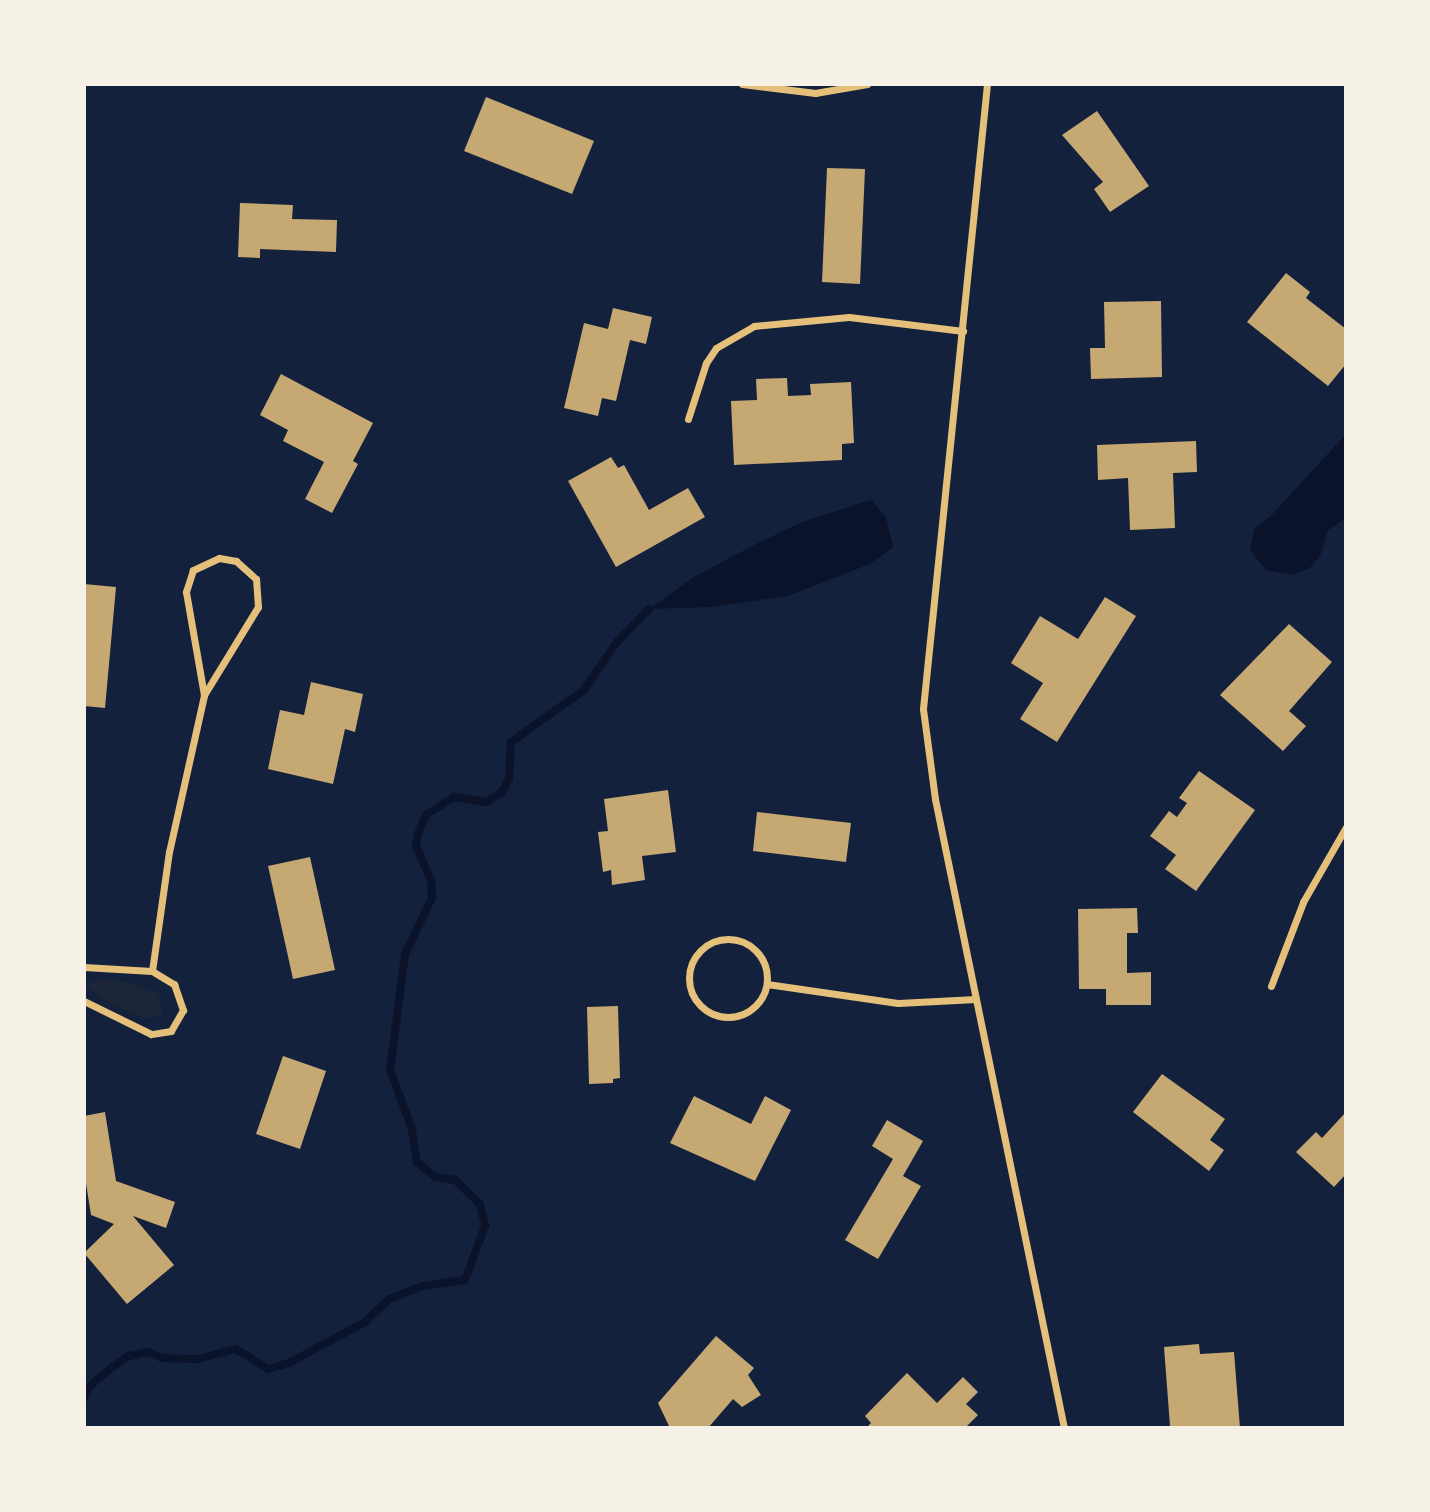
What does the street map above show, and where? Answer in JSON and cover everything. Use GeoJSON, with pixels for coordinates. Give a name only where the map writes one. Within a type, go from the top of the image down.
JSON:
{"type":"FeatureCollection","features":[{"type":"Feature","properties":{"kind":"street"},"geometry":{"type":"LineString","coordinates":[[742,84],[815,93],[867,84]]}},
{"type":"Feature","properties":{"kind":"street"},"geometry":{"type":"LineString","coordinates":[[987,84],[923,709],[935,799],[1064,1428]]}},
{"type":"Feature","properties":{"kind":"street"},"geometry":{"type":"LineString","coordinates":[[688,419],[702,373],[716,348],[754,326],[849,317],[963,331]]}},
{"type":"Feature","properties":{"kind":"street"},"geometry":{"type":"LineString","coordinates":[[152,971],[169,852],[204,695],[258,607],[256,579],[236,561],[219,558],[193,570],[186,592],[204,695]]}},
{"type":"Feature","properties":{"kind":"street"},"geometry":{"type":"LineString","coordinates":[[1271,986],[1303,902],[1346,827]]}},
{"type":"Feature","properties":{"kind":"street"},"geometry":{"type":"LineString","coordinates":[[734,939],[746,943],[763,960],[767,984],[755,1007],[743,1015],[717,1017],[695,1002],[688,977],[697,952],[708,944],[734,939]]}},
{"type":"Feature","properties":{"kind":"street"},"geometry":{"type":"LineString","coordinates":[[84,967],[152,971],[180,993],[183,1010],[171,1031],[161,1034],[132,1028],[84,1001]]}},
{"type":"Feature","properties":{"kind":"street"},"geometry":{"type":"LineString","coordinates":[[767,984],[898,1003],[976,999]]}},
{"type":"Feature","properties":{"kind":"shaded area"},"geometry":{"type":"Polygon","coordinates":[[[1346,434],[1346,518],[1328,530],[1321,554],[1310,568],[1292,575],[1266,570],[1250,550],[1255,527],[1269,518],[1346,434]]]}},
{"type":"Feature","properties":{"kind":"shaded area"},"geometry":{"type":"Polygon","coordinates":[[[871,500],[886,517],[893,547],[870,564],[788,596],[713,607],[649,609],[694,577],[754,545],[802,522],[871,500]]]}},
{"type":"Feature","properties":{"kind":"shaded area"},"geometry":{"type":"Polygon","coordinates":[[[99,979],[132,983],[159,994],[162,1016],[143,1018],[101,998],[86,986],[99,979]]]}},
{"type":"Feature","properties":{"kind":"building"},"geometry":{"type":"Polygon","coordinates":[[[486,97],[594,141],[572,194],[464,151],[486,97]]]}},
{"type":"Feature","properties":{"kind":"building"},"geometry":{"type":"Polygon","coordinates":[[[1097,111],[1149,186],[1110,212],[1094,189],[1103,182],[1062,135],[1097,111]]]}},
{"type":"Feature","properties":{"kind":"building"},"geometry":{"type":"Polygon","coordinates":[[[827,168],[865,169],[860,284],[822,282],[827,168]]]}},
{"type":"Feature","properties":{"kind":"building"},"geometry":{"type":"Polygon","coordinates":[[[240,203],[293,205],[292,219],[337,220],[336,252],[260,249],[260,258],[238,257],[240,203]]]}},
{"type":"Feature","properties":{"kind":"building"},"geometry":{"type":"Polygon","coordinates":[[[1286,273],[1310,292],[1306,298],[1346,329],[1346,364],[1328,386],[1247,322],[1286,273]]]}},
{"type":"Feature","properties":{"kind":"building"},"geometry":{"type":"Polygon","coordinates":[[[1161,301],[1162,377],[1091,379],[1090,348],[1105,348],[1104,302],[1161,301]]]}},
{"type":"Feature","properties":{"kind":"building"},"geometry":{"type":"Polygon","coordinates":[[[613,308],[652,317],[646,344],[630,340],[616,401],[602,398],[598,416],[564,408],[584,323],[608,329],[613,308]]]}},
{"type":"Feature","properties":{"kind":"building"},"geometry":{"type":"Polygon","coordinates":[[[281,374],[373,423],[353,461],[358,464],[332,513],[305,499],[324,462],[283,441],[288,430],[260,415],[281,374]]]}},
{"type":"Feature","properties":{"kind":"building"},"geometry":{"type":"Polygon","coordinates":[[[787,378],[788,396],[811,395],[810,384],[851,382],[854,443],[842,444],[842,460],[734,465],[731,401],[757,400],[756,379],[787,378]]]}},
{"type":"Feature","properties":{"kind":"building"},"geometry":{"type":"Polygon","coordinates":[[[1196,441],[1197,472],[1173,473],[1175,528],[1130,530],[1128,478],[1098,480],[1097,445],[1196,441]]]}},
{"type":"Feature","properties":{"kind":"building"},"geometry":{"type":"Polygon","coordinates":[[[611,457],[618,468],[624,465],[649,510],[688,488],[705,517],[616,567],[568,481],[611,457]]]}},
{"type":"Feature","properties":{"kind":"building"},"geometry":{"type":"Polygon","coordinates":[[[84,584],[116,587],[105,708],[84,706],[84,584]]]}},
{"type":"Feature","properties":{"kind":"building"},"geometry":{"type":"Polygon","coordinates":[[[1105,597],[1136,616],[1057,742],[1020,719],[1043,683],[1011,663],[1040,616],[1078,639],[1105,597]]]}},
{"type":"Feature","properties":{"kind":"building"},"geometry":{"type":"Polygon","coordinates":[[[1289,624],[1332,662],[1289,711],[1306,726],[1283,751],[1220,695],[1289,624]]]}},
{"type":"Feature","properties":{"kind":"building"},"geometry":{"type":"Polygon","coordinates":[[[311,682],[363,694],[355,732],[345,729],[333,784],[268,769],[280,710],[304,715],[311,682]]]}},
{"type":"Feature","properties":{"kind":"building"},"geometry":{"type":"Polygon","coordinates":[[[1199,771],[1255,810],[1196,891],[1165,869],[1176,855],[1150,836],[1169,811],[1177,817],[1187,803],[1179,798],[1199,771]]]}},
{"type":"Feature","properties":{"kind":"building"},"geometry":{"type":"Polygon","coordinates":[[[668,790],[676,852],[642,856],[645,880],[612,885],[611,870],[603,872],[598,832],[608,831],[604,799],[668,790]]]}},
{"type":"Feature","properties":{"kind":"building"},"geometry":{"type":"Polygon","coordinates":[[[757,812],[851,823],[846,862],[753,851],[757,812]]]}},
{"type":"Feature","properties":{"kind":"building"},"geometry":{"type":"Polygon","coordinates":[[[310,857],[335,970],[293,979],[268,866],[310,857]]]}},
{"type":"Feature","properties":{"kind":"building"},"geometry":{"type":"Polygon","coordinates":[[[1137,908],[1138,933],[1127,933],[1127,973],[1151,972],[1151,1005],[1106,1005],[1106,989],[1079,989],[1078,909],[1137,908]]]}},
{"type":"Feature","properties":{"kind":"building"},"geometry":{"type":"Polygon","coordinates":[[[618,1006],[620,1078],[613,1079],[613,1083],[589,1084],[587,1007],[618,1006]]]}},
{"type":"Feature","properties":{"kind":"building"},"geometry":{"type":"Polygon","coordinates":[[[283,1056],[326,1071],[300,1149],[256,1134],[283,1056]]]}},
{"type":"Feature","properties":{"kind":"building"},"geometry":{"type":"Polygon","coordinates":[[[1162,1074],[1225,1119],[1210,1140],[1224,1150],[1209,1171],[1133,1112],[1162,1074]]]}},
{"type":"Feature","properties":{"kind":"building"},"geometry":{"type":"Polygon","coordinates":[[[694,1096],[751,1124],[765,1096],[791,1110],[755,1181],[670,1143],[694,1096]]]}},
{"type":"Feature","properties":{"kind":"building"},"geometry":{"type":"Polygon","coordinates":[[[105,1112],[116,1181],[175,1202],[166,1228],[133,1216],[174,1265],[127,1304],[84,1253],[114,1224],[91,1215],[84,1171],[84,1116],[105,1112]]]}},
{"type":"Feature","properties":{"kind":"building"},"geometry":{"type":"Polygon","coordinates":[[[1346,1112],[1346,1174],[1334,1187],[1296,1152],[1316,1132],[1322,1138],[1346,1112]]]}},
{"type":"Feature","properties":{"kind":"building"},"geometry":{"type":"Polygon","coordinates":[[[887,1120],[923,1141],[903,1176],[921,1186],[878,1259],[845,1240],[893,1159],[872,1146],[887,1120]]]}},
{"type":"Feature","properties":{"kind":"building"},"geometry":{"type":"Polygon","coordinates":[[[716,1336],[754,1368],[748,1375],[761,1395],[742,1407],[733,1399],[708,1428],[670,1428],[658,1403],[716,1336]]]}},
{"type":"Feature","properties":{"kind":"building"},"geometry":{"type":"Polygon","coordinates":[[[1199,1344],[1200,1354],[1234,1352],[1240,1428],[1170,1426],[1164,1347],[1199,1344]]]}},
{"type":"Feature","properties":{"kind":"building"},"geometry":{"type":"Polygon","coordinates":[[[907,1373],[937,1403],[963,1377],[978,1392],[966,1404],[978,1415],[965,1428],[866,1428],[871,1423],[865,1416],[907,1373]]]}},
{"type":"Feature","properties":{"kind":"waterway"},"geometry":{"type":"LineString","coordinates":[[84,1398],[89,1387],[111,1368],[129,1356],[148,1352],[162,1358],[198,1359],[236,1349],[268,1369],[289,1363],[365,1322],[389,1299],[423,1286],[465,1280],[485,1226],[480,1204],[455,1180],[435,1177],[417,1162],[412,1129],[390,1070],[405,954],[432,898],[431,881],[416,846],[418,834],[426,815],[454,797],[486,802],[501,793],[509,779],[511,742],[584,690],[617,642],[649,609]]}}]}
